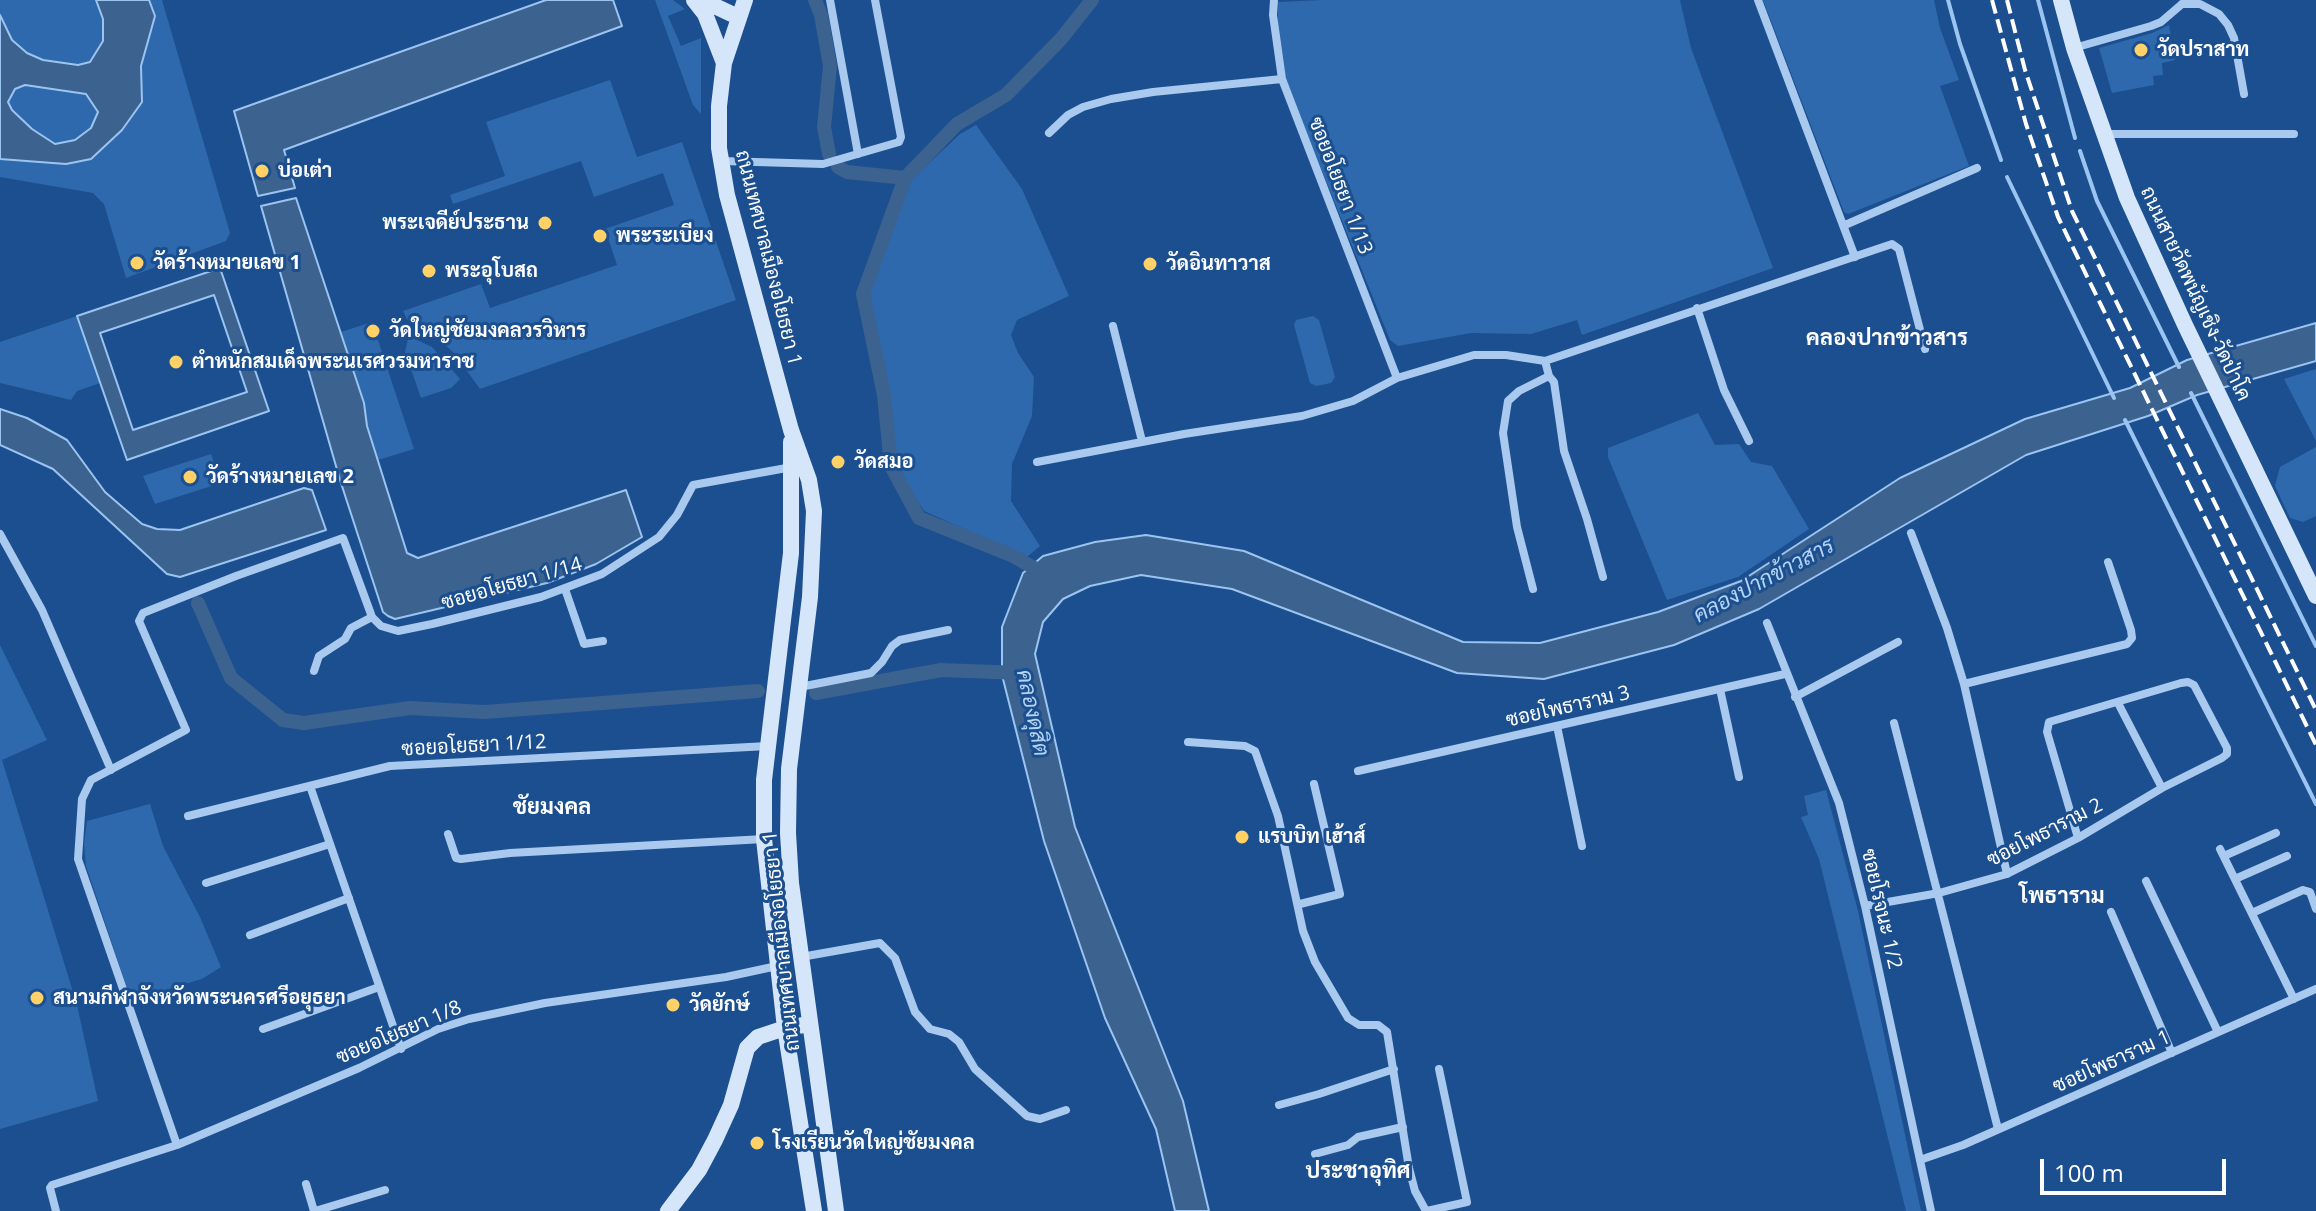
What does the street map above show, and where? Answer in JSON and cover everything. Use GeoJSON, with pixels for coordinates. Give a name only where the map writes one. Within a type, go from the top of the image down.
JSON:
{"type":"FeatureCollection","features":[{"type":"Feature","properties":{"kind":"main road"},"geometry":{"type":"LineString","coordinates":[[694,0],[705,14],[724,63]]}},
{"type":"Feature","properties":{"kind":"main road"},"geometry":{"type":"LineString","coordinates":[[702,0],[738,17]]}},
{"type":"Feature","properties":{"kind":"main road","name":"ถนนเทศบาลเมืองอโยธยา 1"},"geometry":{"type":"LineString","coordinates":[[744,0],[724,63],[719,106],[721,161],[727,195],[791,430],[797,466],[789,570],[764,780],[764,839],[785,1028],[814,1211]]}},
{"type":"Feature","properties":{"kind":"main road","name":"ถนนสายวัดพนัญเชิง-วัดป่าโค"},"geometry":{"type":"LineString","coordinates":[[2061,0],[2074,48],[2127,198],[2316,596]]}},
{"type":"Feature","properties":{"kind":"main road","name":"ถนนเทศบาลเมืองอโยธยา 1"},"geometry":{"type":"LineString","coordinates":[[797,466],[812,495],[815,537],[789,769],[788,833],[791,883],[836,1211]]}},
{"type":"Feature","properties":{"kind":"main road"},"geometry":{"type":"LineString","coordinates":[[668,1211],[699,1170],[715,1140],[731,1105],[747,1048],[758,1037],[810,1024]]}},
{"type":"Feature","properties":{"kind":"street"},"geometry":{"type":"LineString","coordinates":[[830,0],[858,154]]}},
{"type":"Feature","properties":{"kind":"street"},"geometry":{"type":"LineString","coordinates":[[721,161],[823,164],[895,144],[901,137],[875,0]]}},
{"type":"Feature","properties":{"kind":"street","name":"ซอยอโยธยา 1/13"},"geometry":{"type":"LineString","coordinates":[[1274,0],[1273,15],[1282,79],[1397,378]]}},
{"type":"Feature","properties":{"kind":"street"},"geometry":{"type":"LineString","coordinates":[[1758,0],[1855,257]]}},
{"type":"Feature","properties":{"kind":"street"},"geometry":{"type":"LineString","coordinates":[[2074,48],[2161,22],[2182,2],[2200,4],[2219,14],[2228,25],[2234,38],[2244,94]]}},
{"type":"Feature","properties":{"kind":"street"},"geometry":{"type":"LineString","coordinates":[[1049,133],[1068,115],[1103,101],[1153,92],[1282,79]]}},
{"type":"Feature","properties":{"kind":"street"},"geometry":{"type":"LineString","coordinates":[[2103,134],[2294,134]]}},
{"type":"Feature","properties":{"kind":"street"},"geometry":{"type":"LineString","coordinates":[[1845,225],[1977,168]]}},
{"type":"Feature","properties":{"kind":"street"},"geometry":{"type":"LineString","coordinates":[[1037,462],[1142,441],[1302,416],[1353,401],[1397,378],[1474,355],[1506,355],[1545,361],[1892,244],[1896,246],[1925,349]]}},
{"type":"Feature","properties":{"kind":"street"},"geometry":{"type":"LineString","coordinates":[[1697,308],[1724,390],[1749,441]]}},
{"type":"Feature","properties":{"kind":"street"},"geometry":{"type":"LineString","coordinates":[[1113,326],[1142,441]]}},
{"type":"Feature","properties":{"kind":"street"},"geometry":{"type":"LineString","coordinates":[[1545,361],[1554,382],[1564,451],[1603,577]]}},
{"type":"Feature","properties":{"kind":"street"},"geometry":{"type":"LineString","coordinates":[[1533,589],[1517,527],[1503,433],[1508,401],[1519,391],[1549,376]]}},
{"type":"Feature","properties":{"kind":"street","name":"ซอยอโยธยา 1/14"},"geometry":{"type":"LineString","coordinates":[[372,617],[381,626],[398,631],[565,589],[602,574],[659,537],[677,515],[693,485],[797,466]]}},
{"type":"Feature","properties":{"kind":"street"},"geometry":{"type":"LineString","coordinates":[[1911,533],[1947,628],[1964,684],[2007,874]]}},
{"type":"Feature","properties":{"kind":"street"},"geometry":{"type":"LineString","coordinates":[[0,534],[42,610],[111,770]]}},
{"type":"Feature","properties":{"kind":"street"},"geometry":{"type":"LineString","coordinates":[[177,1145],[80,868],[78,852],[86,787],[91,780],[186,730],[139,621],[143,613],[343,538],[372,617],[351,628],[345,639],[319,656],[314,671]]}},
{"type":"Feature","properties":{"kind":"street"},"geometry":{"type":"LineString","coordinates":[[1964,684],[2127,644],[2132,638],[2131,630],[2108,562]]}},
{"type":"Feature","properties":{"kind":"street"},"geometry":{"type":"LineString","coordinates":[[565,589],[584,644],[603,641]]}},
{"type":"Feature","properties":{"kind":"street","name":"ซอยโรจนะ 1/2"},"geometry":{"type":"LineString","coordinates":[[1767,623],[1839,803],[1865,906],[1931,1211]]}},
{"type":"Feature","properties":{"kind":"street"},"geometry":{"type":"LineString","coordinates":[[800,687],[871,673],[900,640],[948,630]]}},
{"type":"Feature","properties":{"kind":"street"},"geometry":{"type":"LineString","coordinates":[[1795,697],[1898,642]]}},
{"type":"Feature","properties":{"kind":"street","name":"ซอยโพธาราม 3"},"geometry":{"type":"LineString","coordinates":[[1358,771],[1785,674]]}},
{"type":"Feature","properties":{"kind":"street","name":"ซอยโพธาราม 2"},"geometry":{"type":"LineString","coordinates":[[1865,906],[1939,893],[2007,874],[2227,754],[2227,748],[2194,685],[2188,682],[2118,703]]}},
{"type":"Feature","properties":{"kind":"street"},"geometry":{"type":"LineString","coordinates":[[1720,689],[1739,777]]}},
{"type":"Feature","properties":{"kind":"street"},"geometry":{"type":"LineString","coordinates":[[2078,838],[2047,725],[2049,722],[2118,703],[2162,788]]}},
{"type":"Feature","properties":{"kind":"street"},"geometry":{"type":"LineString","coordinates":[[1894,723],[1998,1129]]}},
{"type":"Feature","properties":{"kind":"street"},"geometry":{"type":"LineString","coordinates":[[1557,726],[1582,846]]}},
{"type":"Feature","properties":{"kind":"street"},"geometry":{"type":"LineString","coordinates":[[1188,742],[1245,746],[1255,751],[1278,816],[1300,904],[1303,931],[1315,962],[1348,1018],[1359,1025],[1378,1025],[1387,1032],[1415,1191],[1427,1211],[1467,1202],[1439,1069]]}},
{"type":"Feature","properties":{"kind":"street","name":"ซอยอโยธยา 1/12"},"geometry":{"type":"LineString","coordinates":[[188,816],[390,766],[768,746]]}},
{"type":"Feature","properties":{"kind":"street"},"geometry":{"type":"LineString","coordinates":[[1300,904],[1340,894],[1314,784]]}},
{"type":"Feature","properties":{"kind":"street"},"geometry":{"type":"LineString","coordinates":[[310,786],[401,1049]]}},
{"type":"Feature","properties":{"kind":"street"},"geometry":{"type":"LineString","coordinates":[[2276,833],[2222,852],[2294,999]]}},
{"type":"Feature","properties":{"kind":"street"},"geometry":{"type":"LineString","coordinates":[[448,834],[456,858],[461,859],[510,853],[764,839]]}},
{"type":"Feature","properties":{"kind":"street"},"geometry":{"type":"LineString","coordinates":[[206,883],[330,844]]}},
{"type":"Feature","properties":{"kind":"street"},"geometry":{"type":"LineString","coordinates":[[2235,879],[2287,856]]}},
{"type":"Feature","properties":{"kind":"street"},"geometry":{"type":"LineString","coordinates":[[2146,881],[2218,1032]]}},
{"type":"Feature","properties":{"kind":"street"},"geometry":{"type":"LineString","coordinates":[[2252,913],[2303,890],[2310,892],[2316,909]]}},
{"type":"Feature","properties":{"kind":"street"},"geometry":{"type":"LineString","coordinates":[[250,935],[349,898]]}},
{"type":"Feature","properties":{"kind":"street"},"geometry":{"type":"LineString","coordinates":[[2111,912],[2172,1053]]}},
{"type":"Feature","properties":{"kind":"street"},"geometry":{"type":"LineString","coordinates":[[801,957],[880,943],[895,958],[915,1012],[930,1029],[949,1034],[959,1042],[975,1069],[1027,1116],[1040,1119],[1066,1110]]}},
{"type":"Feature","properties":{"kind":"street","name":"ซอยอโยธยา 1/8"},"geometry":{"type":"LineString","coordinates":[[56,1211],[50,1186],[177,1145],[401,1049],[438,1029],[496,1013],[726,977],[777,966]]}},
{"type":"Feature","properties":{"kind":"street"},"geometry":{"type":"LineString","coordinates":[[263,1029],[379,987]]}},
{"type":"Feature","properties":{"kind":"street","name":"ซอยโพธาราม 1"},"geometry":{"type":"LineString","coordinates":[[1920,1160],[1998,1129],[2316,989]]}},
{"type":"Feature","properties":{"kind":"street"},"geometry":{"type":"LineString","coordinates":[[1279,1105],[1394,1069]]}},
{"type":"Feature","properties":{"kind":"street"},"geometry":{"type":"LineString","coordinates":[[1315,1154],[1348,1145],[1358,1137],[1403,1127]]}},
{"type":"Feature","properties":{"kind":"street"},"geometry":{"type":"LineString","coordinates":[[306,1184],[314,1211],[385,1190]]}},
{"type":"Feature","properties":{"kind":"shaded area"},"geometry":{"type":"Polygon","coordinates":[[[0,0],[96,0],[103,19],[103,40],[90,62],[78,65],[43,60],[27,53],[12,40],[0,15],[0,0]]]}},
{"type":"Feature","properties":{"kind":"shaded area"},"geometry":{"type":"Polygon","coordinates":[[[149,0],[162,0],[230,233],[226,241],[126,278],[104,204],[93,193],[0,177],[0,159],[66,164],[142,102],[141,66],[155,16],[149,0]]]}},
{"type":"Feature","properties":{"kind":"shaded area"},"geometry":{"type":"Polygon","coordinates":[[[655,0],[673,0],[685,9],[668,16],[681,46],[701,38],[701,114],[693,105],[655,0]]]}},
{"type":"Feature","properties":{"kind":"shaded area"},"geometry":{"type":"Polygon","coordinates":[[[1680,0],[1691,48],[1773,268],[1582,335],[1577,320],[1531,334],[1471,333],[1398,346],[1390,340],[1285,79],[1278,40],[1278,2],[1680,0]]]}},
{"type":"Feature","properties":{"kind":"shaded area"},"geometry":{"type":"Polygon","coordinates":[[[1763,0],[1934,0],[1940,28],[1959,80],[1940,86],[1969,166],[1848,214],[1844,212],[1763,0]]]}},
{"type":"Feature","properties":{"kind":"shaded area"},"geometry":{"type":"Polygon","coordinates":[[[2169,25],[2175,60],[2162,63],[2163,75],[2153,76],[2154,85],[2112,93],[2099,48],[2169,25]]]}},
{"type":"Feature","properties":{"kind":"shaded area"},"geometry":{"type":"Polygon","coordinates":[[[610,80],[637,157],[682,142],[736,300],[480,389],[454,353],[436,337],[419,330],[403,311],[481,284],[490,308],[617,265],[605,229],[674,205],[663,173],[594,197],[581,161],[453,204],[450,195],[505,176],[486,122],[610,80]]]}},
{"type":"Feature","properties":{"kind":"shaded area"},"geometry":{"type":"Polygon","coordinates":[[[25,85],[86,94],[98,112],[91,128],[76,140],[55,144],[32,129],[12,110],[8,102],[15,89],[25,85]]]}},
{"type":"Feature","properties":{"kind":"shaded area"},"geometry":{"type":"Polygon","coordinates":[[[976,125],[1022,189],[1069,296],[1017,320],[1011,335],[1018,353],[1034,377],[1032,416],[1012,464],[1011,501],[1040,546],[1027,557],[924,511],[895,465],[888,396],[867,296],[910,181],[960,134],[976,125]]]}},
{"type":"Feature","properties":{"kind":"shaded area"},"geometry":{"type":"Polygon","coordinates":[[[77,316],[100,383],[77,391],[71,400],[0,383],[0,342],[77,316]]]}},
{"type":"Feature","properties":{"kind":"shaded area"},"geometry":{"type":"Polygon","coordinates":[[[1313,316],[1319,320],[1335,377],[1331,383],[1316,386],[1310,383],[1294,325],[1296,320],[1313,316]]]}},
{"type":"Feature","properties":{"kind":"shaded area"},"geometry":{"type":"Polygon","coordinates":[[[372,322],[414,449],[378,460],[341,332],[372,322]]]}},
{"type":"Feature","properties":{"kind":"shaded area"},"geometry":{"type":"Polygon","coordinates":[[[408,339],[432,347],[460,379],[451,388],[421,398],[405,352],[408,339]]]}},
{"type":"Feature","properties":{"kind":"shaded area"},"geometry":{"type":"Polygon","coordinates":[[[2316,369],[2316,441],[2284,379],[2316,369]]]}},
{"type":"Feature","properties":{"kind":"shaded area"},"geometry":{"type":"Polygon","coordinates":[[[1698,413],[1715,445],[1739,444],[1751,462],[1772,466],[1809,529],[1738,577],[1667,600],[1608,457],[1608,448],[1698,413]]]}},
{"type":"Feature","properties":{"kind":"shaded area"},"geometry":{"type":"Polygon","coordinates":[[[2316,447],[2316,516],[2303,522],[2290,518],[2275,486],[2280,467],[2316,447]]]}},
{"type":"Feature","properties":{"kind":"shaded area"},"geometry":{"type":"Polygon","coordinates":[[[211,454],[221,483],[155,504],[143,476],[211,454]]]}},
{"type":"Feature","properties":{"kind":"shaded area","name":"สนามกีฬาจังหวัดพระนครศรีอยุธยา"},"geometry":{"type":"Polygon","coordinates":[[[0,645],[47,740],[2,760],[77,1005],[98,1101],[0,1129],[0,645]]]}},
{"type":"Feature","properties":{"kind":"shaded area"},"geometry":{"type":"Polygon","coordinates":[[[1826,790],[1858,911],[1921,1211],[1906,1211],[1819,859],[1801,817],[1808,815],[1804,796],[1826,790]]]}},
{"type":"Feature","properties":{"kind":"shaded area"},"geometry":{"type":"Polygon","coordinates":[[[150,804],[163,846],[200,917],[221,967],[202,979],[131,1000],[86,866],[84,844],[87,821],[150,804]]]}},
{"type":"Feature","properties":{"kind":"water"},"geometry":{"type":"Polygon","coordinates":[[[96,0],[149,0],[155,16],[141,66],[142,102],[122,130],[91,159],[66,164],[0,159],[0,15],[12,40],[27,53],[43,60],[78,65],[90,62],[103,41],[103,19],[96,0]],[[25,85],[15,89],[8,102],[32,129],[55,144],[75,140],[91,128],[98,112],[86,94],[25,85]]]}},
{"type":"Feature","properties":{"kind":"water"},"geometry":{"type":"Polygon","coordinates":[[[546,0],[613,0],[622,26],[284,150],[295,188],[258,196],[234,111],[546,0]]]}},
{"type":"Feature","properties":{"kind":"water"},"geometry":{"type":"Polygon","coordinates":[[[296,198],[364,403],[367,426],[407,553],[418,558],[626,490],[642,537],[596,564],[547,583],[395,619],[383,612],[340,480],[261,206],[296,198]]]}},
{"type":"Feature","properties":{"kind":"water"},"geometry":{"type":"Polygon","coordinates":[[[220,268],[269,411],[127,460],[77,316],[220,268]],[[214,295],[100,333],[133,430],[247,392],[214,295]]]}},
{"type":"Feature","properties":{"kind":"water"},"geometry":{"type":"Polygon","coordinates":[[[2316,323],[2316,361],[2197,395],[2148,416],[2026,455],[1759,609],[1674,645],[1544,679],[1457,673],[1232,589],[1141,575],[1090,586],[1063,599],[1043,622],[1035,654],[1075,827],[1183,1101],[1209,1211],[1175,1211],[1156,1129],[1105,1018],[1044,841],[1002,675],[1002,627],[1023,573],[1043,556],[1095,542],[1146,535],[1244,551],[1463,642],[1540,643],[1658,612],[1741,581],[1900,478],[2025,419],[2130,388],[2187,360],[2316,323]]]}},
{"type":"Feature","properties":{"kind":"water"},"geometry":{"type":"Polygon","coordinates":[[[0,409],[27,418],[67,440],[105,492],[142,524],[157,529],[180,530],[304,488],[312,490],[326,530],[180,577],[167,574],[53,469],[0,445],[0,409]]]}},
{"type":"Feature","properties":{"kind":"waterway","name":"คลองดุสิต"},"geometry":{"type":"LineString","coordinates":[[815,0],[821,15],[830,66],[824,127],[829,154]]}},
{"type":"Feature","properties":{"kind":"waterway","name":"คลองดุสิต"},"geometry":{"type":"LineString","coordinates":[[1045,574],[1011,555],[919,518],[891,466],[884,395],[863,294],[905,178],[957,124],[1006,95],[1061,39],[1092,0]]}},
{"type":"Feature","properties":{"kind":"waterway"},"geometry":{"type":"LineString","coordinates":[[1948,0],[1960,44],[2001,160]]}},
{"type":"Feature","properties":{"kind":"waterway"},"geometry":{"type":"LineString","coordinates":[[2038,0],[2075,138]]}},
{"type":"Feature","properties":{"kind":"waterway"},"geometry":{"type":"LineString","coordinates":[[2080,151],[2097,201],[2179,367]]}},
{"type":"Feature","properties":{"kind":"waterway","name":"คลองดุสิต"},"geometry":{"type":"LineString","coordinates":[[838,167],[847,172],[905,178]]}},
{"type":"Feature","properties":{"kind":"waterway"},"geometry":{"type":"LineString","coordinates":[[2007,177],[2114,398]]}},
{"type":"Feature","properties":{"kind":"waterway"},"geometry":{"type":"LineString","coordinates":[[2191,393],[2316,646]]}},
{"type":"Feature","properties":{"kind":"waterway"},"geometry":{"type":"LineString","coordinates":[[2125,420],[2316,804]]}},
{"type":"Feature","properties":{"kind":"waterway"},"geometry":{"type":"LineString","coordinates":[[198,603],[231,678],[283,720],[304,723],[410,708],[485,712],[758,691]]}},
{"type":"Feature","properties":{"kind":"waterway"},"geometry":{"type":"LineString","coordinates":[[816,693],[941,670],[1021,673]]}},
{"type":"Feature","properties":{"kind":"railway"},"geometry":{"type":"LineString","coordinates":[[1992,0],[2026,124],[2058,217],[2316,745]]}},
{"type":"Feature","properties":{"kind":"railway"},"geometry":{"type":"LineString","coordinates":[[2007,0],[2025,70],[2072,211],[2316,710]]}},
{"type":"Feature","properties":{"kind":"place","name":"วัดปราสาท"},"geometry":{"type":"Point","coordinates":[2141,50]}},
{"type":"Feature","properties":{"kind":"place","name":"บ่อเต่า"},"geometry":{"type":"Point","coordinates":[262,171]}},
{"type":"Feature","properties":{"kind":"place","name":"พระเจดีย์ประธาน"},"geometry":{"type":"Point","coordinates":[545,223]}},
{"type":"Feature","properties":{"kind":"place","name":"พระระเบียง"},"geometry":{"type":"Point","coordinates":[600,236]}},
{"type":"Feature","properties":{"kind":"place","name":"วัดร้างหมายเลข 1"},"geometry":{"type":"Point","coordinates":[137,263]}},
{"type":"Feature","properties":{"kind":"place","name":"วัดอินทาวาส"},"geometry":{"type":"Point","coordinates":[1150,264]}},
{"type":"Feature","properties":{"kind":"place","name":"พระอุโบสถ"},"geometry":{"type":"Point","coordinates":[429,271]}},
{"type":"Feature","properties":{"kind":"place","name":"วัดใหญ่ชัยมงคลวรวิหาร"},"geometry":{"type":"Point","coordinates":[373,331]}},
{"type":"Feature","properties":{"kind":"place","name":"ตำหนักสมเด็จพระนเรศวรมหาราช"},"geometry":{"type":"Point","coordinates":[176,362]}},
{"type":"Feature","properties":{"kind":"place","name":"วัดสมอ"},"geometry":{"type":"Point","coordinates":[838,462]}},
{"type":"Feature","properties":{"kind":"place","name":"วัดร้างหมายเลข 2"},"geometry":{"type":"Point","coordinates":[190,477]}},
{"type":"Feature","properties":{"kind":"place","name":"แรบบิท เฮ้าส์"},"geometry":{"type":"Point","coordinates":[1242,837]}},
{"type":"Feature","properties":{"kind":"place","name":"สนามกีฬาจังหวัดพระนครศรีอยุธยา"},"geometry":{"type":"Point","coordinates":[37,998]}},
{"type":"Feature","properties":{"kind":"place","name":"วัดยักษ์"},"geometry":{"type":"Point","coordinates":[673,1005]}},
{"type":"Feature","properties":{"kind":"place","name":"โรงเรียนวัดใหญ่ชัยมงคล"},"geometry":{"type":"Point","coordinates":[757,1143]}},
{"type":"Feature","properties":{"kind":"district","name":"คลองปากข้าวสาร"},"geometry":{"type":"Point","coordinates":[1887,339]}},
{"type":"Feature","properties":{"kind":"district","name":"ชัยมงคล"},"geometry":{"type":"Point","coordinates":[552,808]}},
{"type":"Feature","properties":{"kind":"district","name":"โพธาราม"},"geometry":{"type":"Point","coordinates":[2062,897]}},
{"type":"Feature","properties":{"kind":"district","name":"ประชาอุทิศ"},"geometry":{"type":"Point","coordinates":[1358,1172]}}]}
